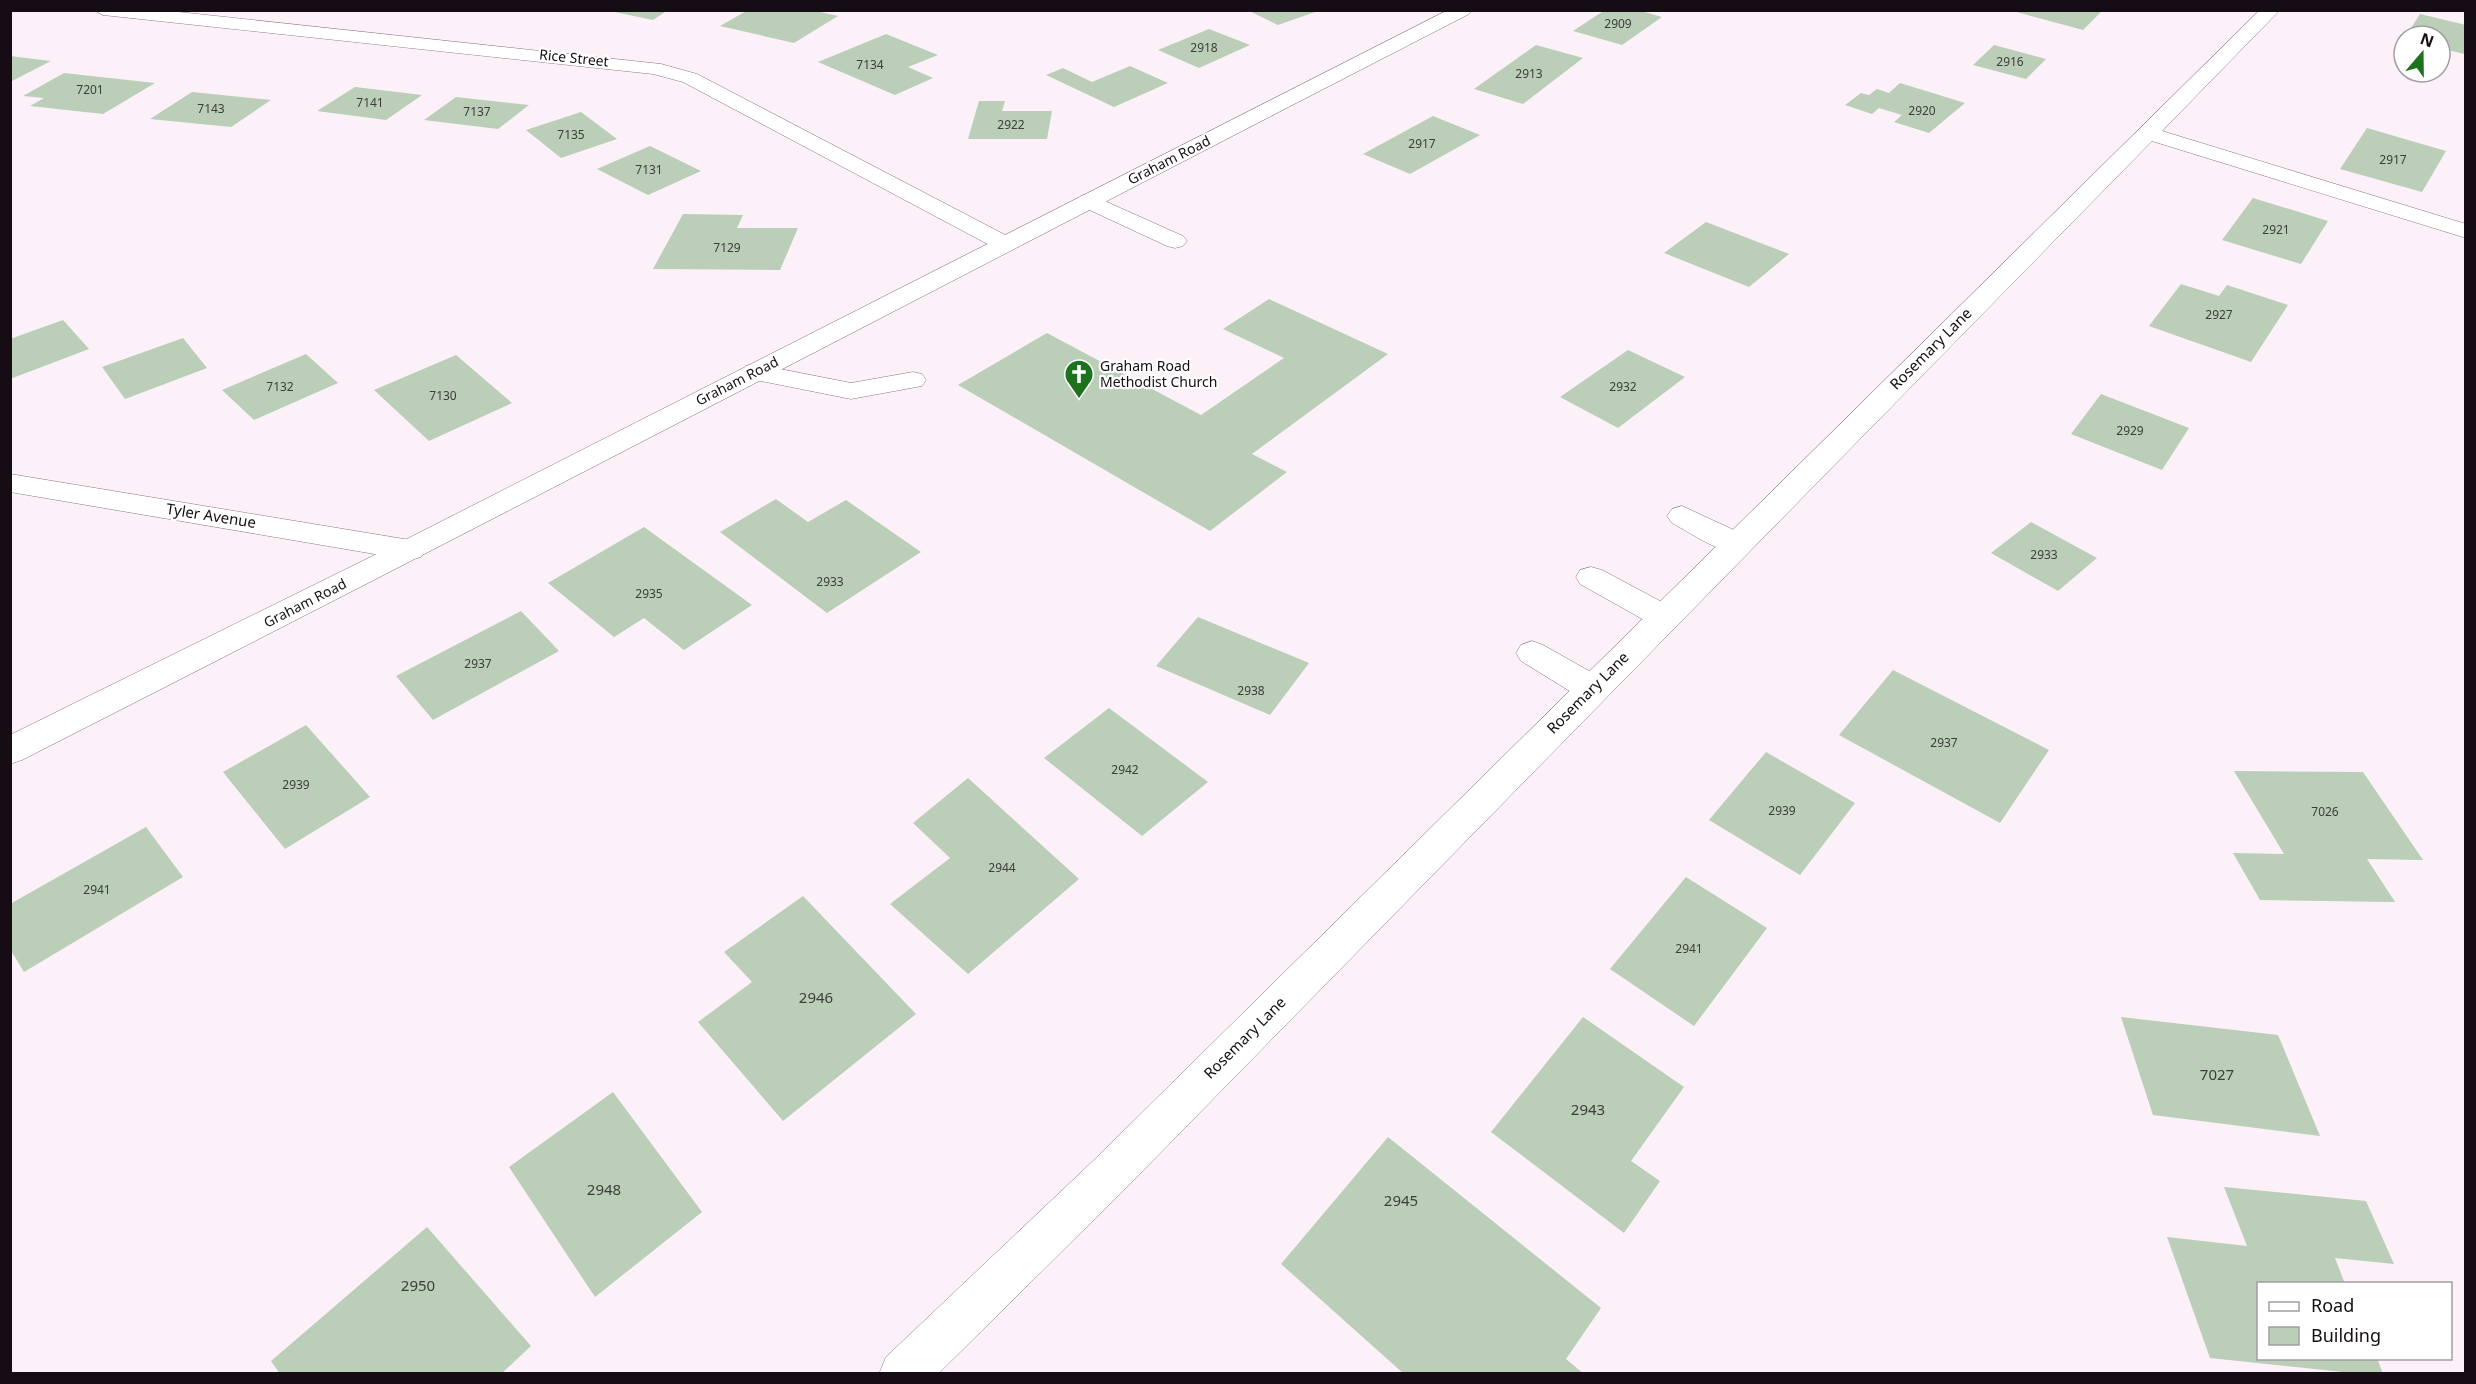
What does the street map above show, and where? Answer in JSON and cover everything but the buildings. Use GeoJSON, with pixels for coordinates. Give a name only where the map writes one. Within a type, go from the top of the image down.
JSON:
{"type":"FeatureCollection","features":[{"type":"Feature","properties":{"kind":"street","name":"Rice Street"},"geometry":{"type":"LineString","coordinates":[[103,10],[654,68],[690,78],[1005,244]]}},
{"type":"Feature","properties":{"kind":"street","name":"Graham Road"},"geometry":{"type":"LineString","coordinates":[[10,751],[411,550],[1463,10]]}},
{"type":"Feature","properties":{"kind":"street","name":"Rosemary Lane"},"geometry":{"type":"LineString","coordinates":[[903,1374],[1108,1176],[2271,10]]}},
{"type":"Feature","properties":{"kind":"street"},"geometry":{"type":"LineString","coordinates":[[2147,133],[2466,231]]}},
{"type":"Feature","properties":{"kind":"street"},"geometry":{"type":"LineString","coordinates":[[1089,201],[1175,241]]}},
{"type":"Feature","properties":{"kind":"street"},"geometry":{"type":"LineString","coordinates":[[755,372],[851,391],[913,380]]}},
{"type":"Feature","properties":{"kind":"street","name":"Tyler Avenue"},"geometry":{"type":"LineString","coordinates":[[10,483],[411,550]]}},
{"type":"Feature","properties":{"kind":"street"},"geometry":{"type":"LineString","coordinates":[[1682,516],[1738,544]]}},
{"type":"Feature","properties":{"kind":"street"},"geometry":{"type":"LineString","coordinates":[[1591,576],[1664,617]]}},
{"type":"Feature","properties":{"kind":"street"},"geometry":{"type":"LineString","coordinates":[[1532,653],[1593,689]]}},
{"type":"Feature","properties":{"kind":"place","name":"Graham Road Methodist Church"},"geometry":{"type":"Point","coordinates":[1079,400]}}]}
